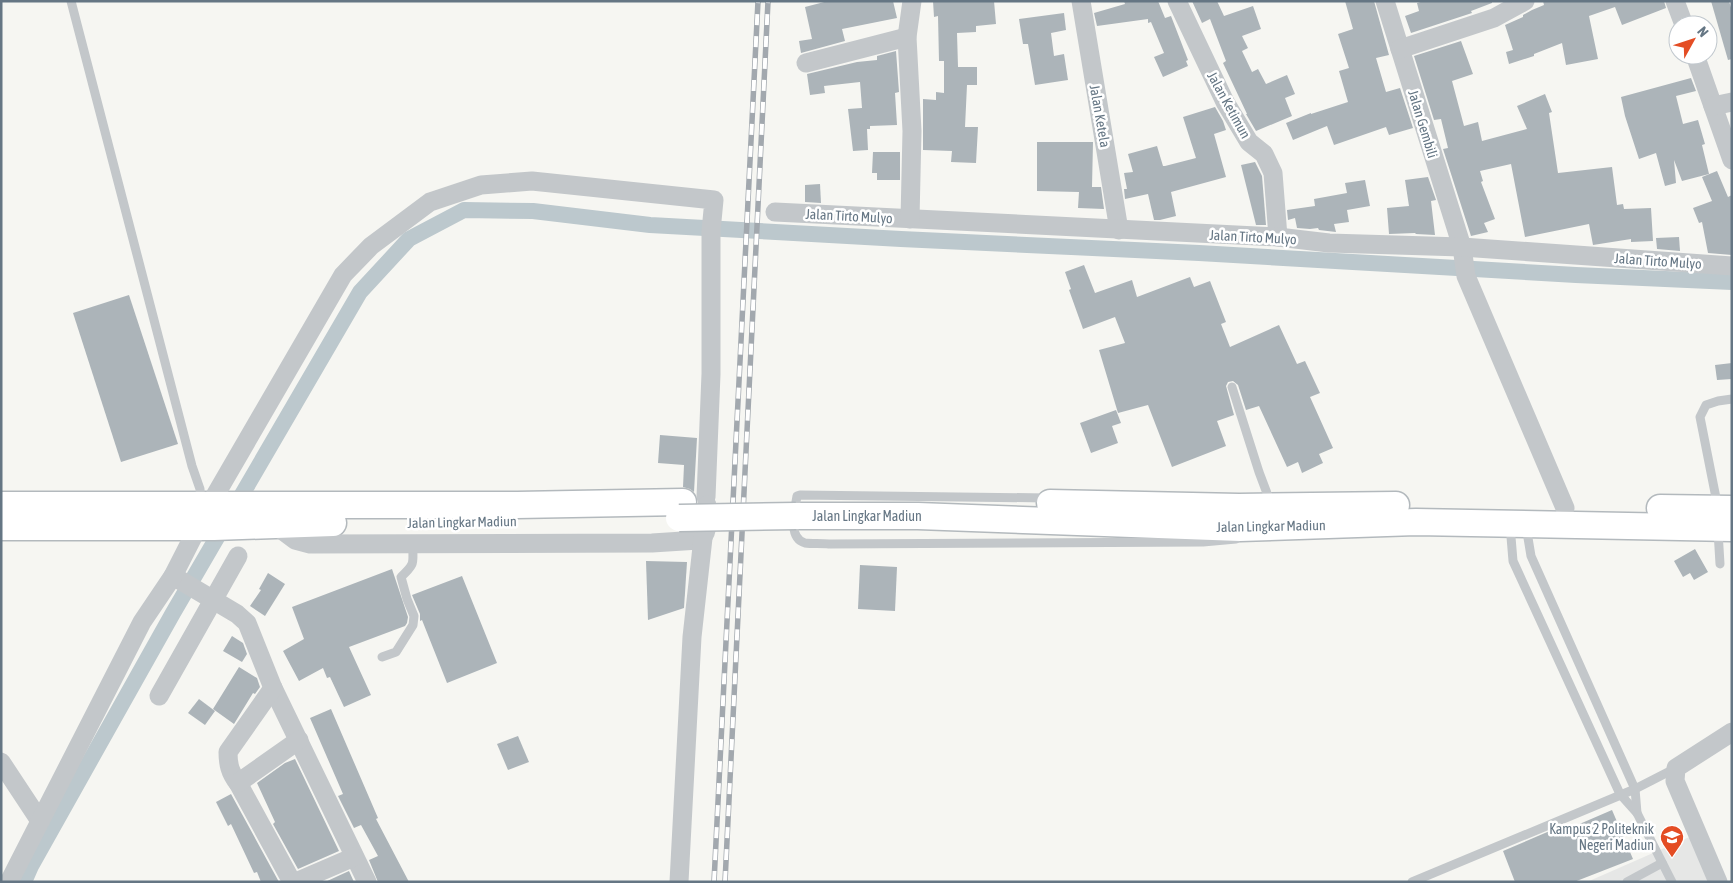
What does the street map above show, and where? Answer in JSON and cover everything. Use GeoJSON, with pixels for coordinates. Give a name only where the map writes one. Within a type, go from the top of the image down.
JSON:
{"type":"FeatureCollection","features":[{"type":"Feature","properties":{"kind":"main road","name":"Jalan Lingkar Madiun"},"geometry":{"type":"LineString","coordinates":[[10,516],[277,515],[517,505],[797,500],[1238,507],[1268,514],[1416,522],[1518,523],[1725,518]]}},
{"type":"Feature","properties":{"kind":"main road","name":"Jalan Lingkar Madiun"},"geometry":{"type":"LineString","coordinates":[[1268,514],[1414,504],[1565,508],[1725,518]]}},
{"type":"Feature","properties":{"kind":"street"},"geometry":{"type":"LineString","coordinates":[[910,219],[912,131],[907,37],[912,1]]}},
{"type":"Feature","properties":{"kind":"street","name":"Jalan Ketela"},"geometry":{"type":"LineString","coordinates":[[1081,1],[1119,230]]}},
{"type":"Feature","properties":{"kind":"street","name":"Jalan Ketimun"},"geometry":{"type":"LineString","coordinates":[[1177,1],[1225,102],[1249,142],[1264,154],[1273,172],[1278,237]]}},
{"type":"Feature","properties":{"kind":"street","name":"Jalan Gembili"},"geometry":{"type":"LineString","coordinates":[[1385,1],[1462,249],[1466,276],[1565,508]]}},
{"type":"Feature","properties":{"kind":"street"},"geometry":{"type":"LineString","coordinates":[[1400,49],[1494,18],[1525,1]]}},
{"type":"Feature","properties":{"kind":"street"},"geometry":{"type":"LineString","coordinates":[[1675,1],[1680,15]]}},
{"type":"Feature","properties":{"kind":"street"},"geometry":{"type":"LineString","coordinates":[[806,63],[907,37]]}},
{"type":"Feature","properties":{"kind":"street"},"geometry":{"type":"LineString","coordinates":[[1699,65],[1732,160]]}},
{"type":"Feature","properties":{"kind":"street"},"geometry":{"type":"LineString","coordinates":[[1713,106],[1732,102]]}},
{"type":"Feature","properties":{"kind":"street"},"geometry":{"type":"LineString","coordinates":[[9,882],[142,622],[177,578],[208,514],[343,275],[371,246],[430,202],[481,184],[532,182],[714,200],[711,231],[711,374],[706,497],[708,506],[692,637],[679,882]]}},
{"type":"Feature","properties":{"kind":"street","name":"Jalan Tirto Mulyo"},"geometry":{"type":"LineString","coordinates":[[775,212],[1278,237],[1329,243],[1462,249],[1732,266]]}},
{"type":"Feature","properties":{"kind":"street"},"geometry":{"type":"LineString","coordinates":[[703,538],[699,540],[652,543],[302,543],[295,540],[277,515],[301,499],[316,497],[706,497]]}},
{"type":"Feature","properties":{"kind":"street"},"geometry":{"type":"LineString","coordinates":[[159,696],[238,556]]}},
{"type":"Feature","properties":{"kind":"street"},"geometry":{"type":"LineString","coordinates":[[177,578],[238,614],[247,623],[273,688],[366,882]]}},
{"type":"Feature","properties":{"kind":"street"},"geometry":{"type":"LineString","coordinates":[[273,688],[228,752],[228,764],[232,776],[238,783],[292,882]]}},
{"type":"Feature","properties":{"kind":"street"},"geometry":{"type":"LineString","coordinates":[[1718,882],[1675,781],[1676,768],[1732,732]]}},
{"type":"Feature","properties":{"kind":"street"},"geometry":{"type":"LineString","coordinates":[[238,783],[299,740]]}},
{"type":"Feature","properties":{"kind":"street"},"geometry":{"type":"LineString","coordinates":[[1,762],[40,821]]}},
{"type":"Feature","properties":{"kind":"street"},"geometry":{"type":"LineString","coordinates":[[296,882],[354,857]]}},
{"type":"Feature","properties":{"kind":"lane"},"geometry":{"type":"LineString","coordinates":[[71,1],[192,466],[208,514]]}},
{"type":"Feature","properties":{"kind":"lane"},"geometry":{"type":"LineString","coordinates":[[1232,387],[1259,472],[1268,514],[1249,536],[1233,540],[1119,543],[829,544],[804,542],[798,538],[794,531],[797,496],[800,495],[1048,498],[1238,507]]}},
{"type":"Feature","properties":{"kind":"lane"},"geometry":{"type":"LineString","coordinates":[[1720,564],[1725,518],[1700,417],[1706,405],[1732,399]]}},
{"type":"Feature","properties":{"kind":"lane"},"geometry":{"type":"LineString","coordinates":[[1518,523],[1634,789],[1637,813]]}},
{"type":"Feature","properties":{"kind":"lane"},"geometry":{"type":"LineString","coordinates":[[1518,523],[1513,561],[1620,794],[1637,813],[1671,879],[1678,882]]}},
{"type":"Feature","properties":{"kind":"lane"},"geometry":{"type":"LineString","coordinates":[[382,657],[396,652],[413,625],[414,616],[407,599],[402,577],[414,561],[413,544]]}},
{"type":"Feature","properties":{"kind":"lane"},"geometry":{"type":"LineString","coordinates":[[1561,664],[1577,658]]}},
{"type":"Feature","properties":{"kind":"lane"},"geometry":{"type":"LineString","coordinates":[[1412,882],[1634,789],[1676,768]]}},
{"type":"Feature","properties":{"kind":"lane"},"geometry":{"type":"LineString","coordinates":[[1627,882],[1662,863]]}},
{"type":"Feature","properties":{"kind":"shaded area","name":"Kampus 2 Politeknik Negeri Madiun"},"geometry":{"type":"Polygon","coordinates":[[[1694,835],[1714,882],[1587,882],[1694,835]]]}},
{"type":"Feature","properties":{"kind":"building"},"geometry":{"type":"Polygon","coordinates":[[[828,1],[893,1],[897,18],[842,29],[845,41],[801,53],[799,41],[812,39],[805,7],[828,1]]]}},
{"type":"Feature","properties":{"kind":"building"},"geometry":{"type":"Polygon","coordinates":[[[933,1],[994,1],[996,24],[976,26],[976,32],[957,33],[958,67],[977,67],[977,85],[967,85],[965,127],[978,127],[976,163],[951,162],[952,151],[923,150],[923,99],[936,100],[936,92],[944,93],[944,61],[939,61],[938,16],[934,17],[933,1]]]}},
{"type":"Feature","properties":{"kind":"building"},"geometry":{"type":"Polygon","coordinates":[[[1124,1],[1158,1],[1165,18],[1171,16],[1188,60],[1186,61],[1188,66],[1163,77],[1154,57],[1164,53],[1151,22],[1148,23],[1148,19],[1097,26],[1094,13],[1125,4],[1124,1]]]}},
{"type":"Feature","properties":{"kind":"building"},"geometry":{"type":"Polygon","coordinates":[[[1192,1],[1217,1],[1224,16],[1253,6],[1261,29],[1242,36],[1248,48],[1242,51],[1252,72],[1258,69],[1266,84],[1287,75],[1295,94],[1285,98],[1292,116],[1256,131],[1246,114],[1223,63],[1226,61],[1210,19],[1202,23],[1192,1]]]}},
{"type":"Feature","properties":{"kind":"building"},"geometry":{"type":"Polygon","coordinates":[[[1345,1],[1374,1],[1389,55],[1376,58],[1386,92],[1400,88],[1413,128],[1389,135],[1386,127],[1334,145],[1327,126],[1293,140],[1286,123],[1348,102],[1339,71],[1349,68],[1338,34],[1353,29],[1345,1]]]}},
{"type":"Feature","properties":{"kind":"building"},"geometry":{"type":"Polygon","coordinates":[[[1424,1],[1492,1],[1492,3],[1471,11],[1472,13],[1411,33],[1405,16],[1419,11],[1417,3],[1424,1]]]}},
{"type":"Feature","properties":{"kind":"building"},"geometry":{"type":"Polygon","coordinates":[[[1543,1],[1664,1],[1666,8],[1622,25],[1615,7],[1589,16],[1598,59],[1566,65],[1562,43],[1534,54],[1534,56],[1509,64],[1506,52],[1513,50],[1505,25],[1544,5],[1543,1]]]}},
{"type":"Feature","properties":{"kind":"building"},"geometry":{"type":"Polygon","coordinates":[[[1711,1],[1729,1],[1732,11],[1732,59],[1728,60],[1718,25],[1718,15],[1715,15],[1711,1]]]}},
{"type":"Feature","properties":{"kind":"building"},"geometry":{"type":"Polygon","coordinates":[[[1064,13],[1066,30],[1051,33],[1054,56],[1064,54],[1068,80],[1035,85],[1028,44],[1023,44],[1019,19],[1064,13]]]}},
{"type":"Feature","properties":{"kind":"building"},"geometry":{"type":"Polygon","coordinates":[[[1461,41],[1473,74],[1452,81],[1464,126],[1478,122],[1482,141],[1527,129],[1517,106],[1545,94],[1552,112],[1549,113],[1558,173],[1612,167],[1617,205],[1623,204],[1624,209],[1651,208],[1653,241],[1631,242],[1631,239],[1593,245],[1589,224],[1525,237],[1511,164],[1480,171],[1483,181],[1481,182],[1495,219],[1484,223],[1488,232],[1471,236],[1443,149],[1448,148],[1441,119],[1434,120],[1414,56],[1461,41]]]}},
{"type":"Feature","properties":{"kind":"building"},"geometry":{"type":"Polygon","coordinates":[[[896,51],[899,92],[895,93],[897,125],[870,126],[870,129],[867,129],[868,150],[853,151],[848,109],[862,108],[860,82],[824,86],[825,93],[810,95],[807,74],[857,62],[877,60],[877,56],[896,51]]]}},
{"type":"Feature","properties":{"kind":"building"},"geometry":{"type":"Polygon","coordinates":[[[1691,78],[1696,91],[1676,96],[1683,124],[1698,120],[1705,144],[1702,145],[1709,174],[1682,181],[1674,160],[1676,183],[1665,186],[1656,153],[1639,159],[1621,97],[1691,78]]]}},
{"type":"Feature","properties":{"kind":"building"},"geometry":{"type":"Polygon","coordinates":[[[1215,107],[1226,130],[1214,134],[1226,177],[1171,192],[1176,216],[1160,220],[1154,220],[1148,194],[1125,199],[1124,189],[1127,189],[1124,173],[1133,172],[1128,154],[1157,146],[1163,166],[1196,158],[1183,117],[1215,107]]]}},
{"type":"Feature","properties":{"kind":"building"},"geometry":{"type":"Polygon","coordinates":[[[1037,142],[1093,142],[1092,187],[1101,187],[1104,209],[1078,208],[1079,192],[1037,191],[1037,142]]]}},
{"type":"Feature","properties":{"kind":"building"},"geometry":{"type":"Polygon","coordinates":[[[873,152],[900,152],[900,180],[877,180],[877,173],[872,173],[873,152]]]}},
{"type":"Feature","properties":{"kind":"building"},"geometry":{"type":"Polygon","coordinates":[[[1255,162],[1262,176],[1266,225],[1256,225],[1241,165],[1255,162]]]}},
{"type":"Feature","properties":{"kind":"building"},"geometry":{"type":"Polygon","coordinates":[[[1717,171],[1728,197],[1732,195],[1732,255],[1708,253],[1702,222],[1699,223],[1693,208],[1712,201],[1702,177],[1717,171]]]}},
{"type":"Feature","properties":{"kind":"building"},"geometry":{"type":"Polygon","coordinates":[[[1428,177],[1436,200],[1431,201],[1435,235],[1415,233],[1389,234],[1387,208],[1409,206],[1405,180],[1428,177]]]}},
{"type":"Feature","properties":{"kind":"building"},"geometry":{"type":"Polygon","coordinates":[[[1365,180],[1370,206],[1347,210],[1349,222],[1334,224],[1336,232],[1319,230],[1318,228],[1297,228],[1295,218],[1288,220],[1287,210],[1315,206],[1314,199],[1347,193],[1345,183],[1365,180]]]}},
{"type":"Feature","properties":{"kind":"building"},"geometry":{"type":"Polygon","coordinates":[[[820,184],[821,203],[805,202],[805,185],[820,184]]]}},
{"type":"Feature","properties":{"kind":"building"},"geometry":{"type":"Polygon","coordinates":[[[1679,237],[1680,251],[1657,249],[1656,238],[1679,237]]]}},
{"type":"Feature","properties":{"kind":"building"},"geometry":{"type":"Polygon","coordinates":[[[1084,265],[1095,293],[1132,280],[1137,297],[1190,277],[1194,287],[1210,281],[1226,322],[1221,324],[1230,347],[1279,325],[1297,364],[1305,361],[1320,393],[1310,397],[1333,448],[1319,454],[1323,463],[1302,473],[1298,462],[1287,467],[1259,406],[1246,410],[1238,385],[1233,381],[1228,382],[1226,386],[1234,415],[1217,421],[1226,446],[1172,467],[1148,405],[1118,413],[1099,350],[1125,343],[1115,317],[1083,329],[1069,290],[1071,289],[1065,272],[1084,265]]]}},
{"type":"Feature","properties":{"kind":"building"},"geometry":{"type":"Polygon","coordinates":[[[129,295],[178,444],[121,462],[73,313],[129,295]]]}},
{"type":"Feature","properties":{"kind":"building"},"geometry":{"type":"Polygon","coordinates":[[[1732,363],[1732,379],[1717,380],[1715,365],[1732,363]]]}},
{"type":"Feature","properties":{"kind":"building"},"geometry":{"type":"Polygon","coordinates":[[[1116,410],[1121,423],[1112,426],[1118,443],[1091,453],[1080,423],[1116,410]]]}},
{"type":"Feature","properties":{"kind":"building"},"geometry":{"type":"Polygon","coordinates":[[[660,435],[697,438],[694,492],[683,487],[684,465],[658,463],[660,435]]]}},
{"type":"Feature","properties":{"kind":"building"},"geometry":{"type":"Polygon","coordinates":[[[1695,549],[1708,572],[1694,580],[1690,573],[1683,577],[1674,561],[1695,549]]]}},
{"type":"Feature","properties":{"kind":"building"},"geometry":{"type":"Polygon","coordinates":[[[646,561],[687,562],[684,608],[648,620],[646,561]]]}},
{"type":"Feature","properties":{"kind":"building"},"geometry":{"type":"Polygon","coordinates":[[[860,565],[897,567],[895,611],[858,609],[860,565]]]}},
{"type":"Feature","properties":{"kind":"building"},"geometry":{"type":"Polygon","coordinates":[[[392,569],[408,617],[407,623],[405,626],[349,647],[371,695],[344,707],[330,677],[327,678],[323,668],[299,681],[283,651],[304,639],[292,607],[392,569]]]}},
{"type":"Feature","properties":{"kind":"building"},"geometry":{"type":"Polygon","coordinates":[[[268,573],[285,584],[265,616],[250,606],[261,590],[259,589],[268,573]]]}},
{"type":"Feature","properties":{"kind":"building"},"geometry":{"type":"Polygon","coordinates":[[[462,576],[497,663],[447,683],[422,620],[420,621],[420,614],[412,595],[462,576]]]}},
{"type":"Feature","properties":{"kind":"building"},"geometry":{"type":"Polygon","coordinates":[[[232,636],[243,643],[247,654],[242,662],[223,651],[232,636]]]}},
{"type":"Feature","properties":{"kind":"building"},"geometry":{"type":"Polygon","coordinates":[[[239,667],[257,678],[260,687],[255,694],[253,693],[234,724],[213,709],[239,667]]]}},
{"type":"Feature","properties":{"kind":"building"},"geometry":{"type":"Polygon","coordinates":[[[199,699],[215,711],[205,725],[188,713],[199,699]]]}},
{"type":"Feature","properties":{"kind":"building"},"geometry":{"type":"Polygon","coordinates":[[[331,709],[378,818],[376,819],[409,882],[378,882],[369,860],[378,856],[361,825],[354,828],[338,796],[343,794],[310,718],[331,709]]]}},
{"type":"Feature","properties":{"kind":"building"},"geometry":{"type":"Polygon","coordinates":[[[518,736],[529,762],[508,770],[497,744],[518,736]]]}},
{"type":"Feature","properties":{"kind":"building"},"geometry":{"type":"Polygon","coordinates":[[[295,759],[339,851],[298,869],[273,824],[275,822],[257,783],[285,763],[295,759]]]}},
{"type":"Feature","properties":{"kind":"building"},"geometry":{"type":"Polygon","coordinates":[[[231,794],[279,882],[261,882],[257,872],[254,873],[231,824],[228,826],[216,802],[231,794]]]}},
{"type":"Feature","properties":{"kind":"building"},"geometry":{"type":"Polygon","coordinates":[[[1612,810],[1633,859],[1574,882],[1515,882],[1503,851],[1559,827],[1561,832],[1612,810]]]}},
{"type":"Feature","properties":{"kind":"building"},"geometry":{"type":"Polygon","coordinates":[[[349,871],[354,882],[325,882],[349,871]]]}},
{"type":"Feature","properties":{"kind":"waterway"},"geometry":{"type":"LineString","coordinates":[[24,882],[31,866],[173,613],[360,292],[409,239],[464,210],[533,211],[650,225],[1732,282]]}},
{"type":"Feature","properties":{"kind":"railway"},"geometry":{"type":"LineString","coordinates":[[714,882],[758,1]]}},
{"type":"Feature","properties":{"kind":"railway"},"geometry":{"type":"LineString","coordinates":[[725,882],[768,1]]}},
{"type":"Feature","properties":{"kind":"place","name":"Kampus 2 Politeknik Negeri Madiun"},"geometry":{"type":"Point","coordinates":[1672,858]}}]}
